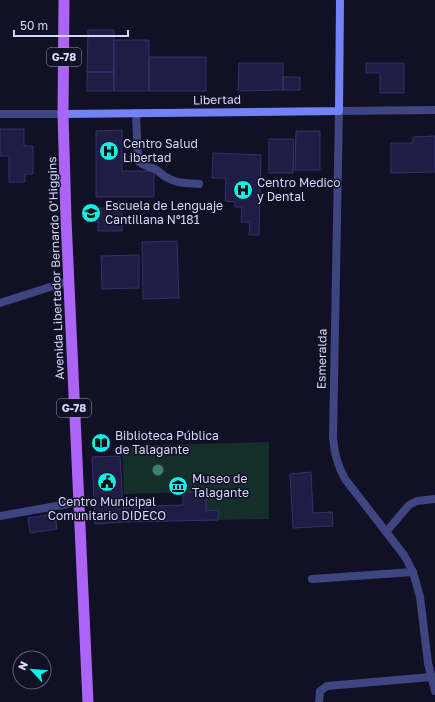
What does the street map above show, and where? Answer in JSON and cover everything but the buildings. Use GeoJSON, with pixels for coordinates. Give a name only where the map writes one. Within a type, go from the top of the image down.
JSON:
{"type":"FeatureCollection","features":[{"type":"Feature","properties":{"kind":"main road","name":"Avenida Libertador Bernardo O'Higgins"},"geometry":{"type":"LineString","coordinates":[[64,0],[63,114],[88,702]]}},
{"type":"Feature","properties":{"kind":"main road","name":"Esmeralda"},"geometry":{"type":"LineString","coordinates":[[339,111],[340,0]]}},
{"type":"Feature","properties":{"kind":"main road","name":"Libertad"},"geometry":{"type":"LineString","coordinates":[[63,114],[339,111]]}},
{"type":"Feature","properties":{"kind":"street","name":"Libertad"},"geometry":{"type":"LineString","coordinates":[[339,111],[435,110]]}},
{"type":"Feature","properties":{"kind":"street","name":"Esmeralda"},"geometry":{"type":"LineString","coordinates":[[339,111],[333,429],[334,448],[338,466],[345,479],[404,555],[413,572],[420,598],[431,677],[435,691]]}},
{"type":"Feature","properties":{"kind":"street"},"geometry":{"type":"LineString","coordinates":[[136,113],[138,162],[142,166],[150,167],[179,183],[198,184]]}},
{"type":"Feature","properties":{"kind":"street","name":"Libertad"},"geometry":{"type":"LineString","coordinates":[[0,114],[63,114]]}},
{"type":"Feature","properties":{"kind":"street"},"geometry":{"type":"LineString","coordinates":[[0,303],[69,281]]}},
{"type":"Feature","properties":{"kind":"street"},"geometry":{"type":"LineString","coordinates":[[386,532],[409,505],[417,501],[435,499]]}},
{"type":"Feature","properties":{"kind":"street"},"geometry":{"type":"LineString","coordinates":[[0,516],[79,502]]}},
{"type":"Feature","properties":{"kind":"street"},"geometry":{"type":"LineString","coordinates":[[312,579],[413,572]]}},
{"type":"Feature","properties":{"kind":"street"},"geometry":{"type":"LineString","coordinates":[[319,702],[320,691],[326,686],[431,677]]}},
{"type":"Feature","properties":{"kind":"green space"},"geometry":{"type":"Polygon","coordinates":[[[269,442],[269,519],[218,520],[219,510],[206,511],[206,492],[124,494],[122,446],[269,442]]]}},
{"type":"Feature","properties":{"kind":"place","name":"Centro Salud Libertad"},"geometry":{"type":"Point","coordinates":[109,151]}},
{"type":"Feature","properties":{"kind":"place","name":"Centro Medico y Dental"},"geometry":{"type":"Point","coordinates":[243,190]}},
{"type":"Feature","properties":{"kind":"place","name":"Escuela de Lenguaje Cantillana Nº181"},"geometry":{"type":"Point","coordinates":[91,213]}},
{"type":"Feature","properties":{"kind":"place","name":"Biblioteca Pública de Talagante"},"geometry":{"type":"Point","coordinates":[101,443]}},
{"type":"Feature","properties":{"kind":"place","name":"Centro Municipal Comunitario DIDECO"},"geometry":{"type":"Point","coordinates":[107,482]}},
{"type":"Feature","properties":{"kind":"place","name":"Museo de Talagante"},"geometry":{"type":"Point","coordinates":[178,486]}}]}
